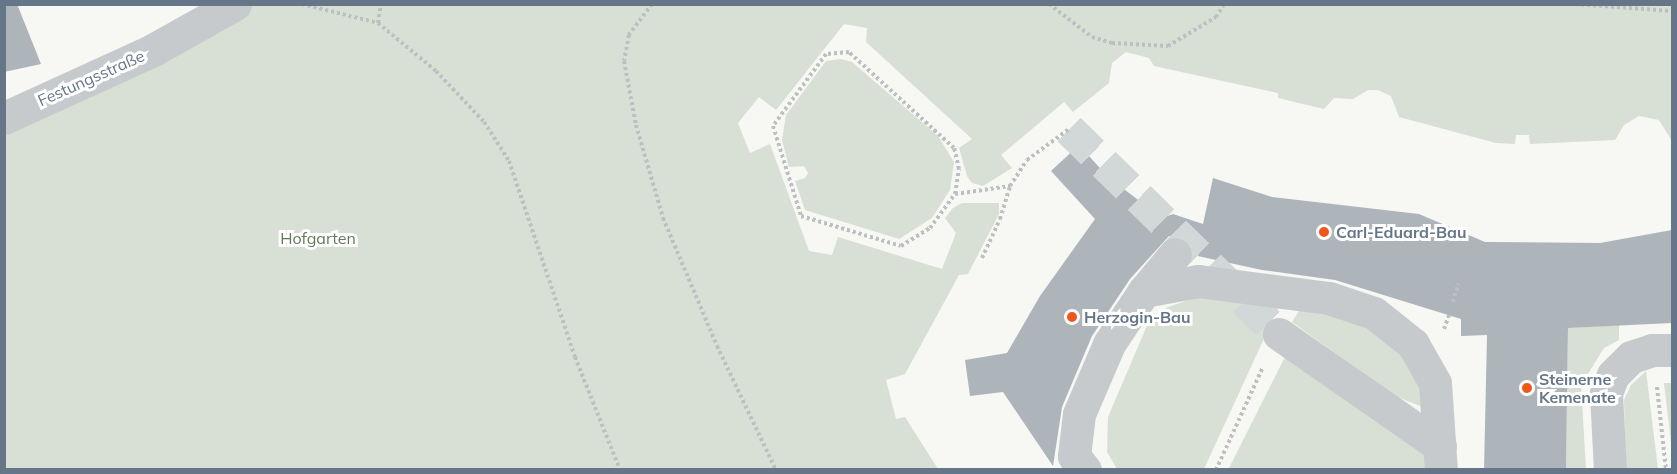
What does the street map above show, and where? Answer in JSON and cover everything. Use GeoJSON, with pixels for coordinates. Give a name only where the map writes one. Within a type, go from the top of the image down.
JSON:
{"type":"FeatureCollection","features":[{"type":"Feature","properties":{"kind":"street"},"geometry":{"type":"LineString","coordinates":[[178,38],[184,4]]}},
{"type":"Feature","properties":{"kind":"street","name":"Festungsstraße"},"geometry":{"type":"LineString","coordinates":[[4,118],[178,38],[235,4]]}},
{"type":"Feature","properties":{"kind":"street"},"geometry":{"type":"LineString","coordinates":[[1085,470],[1074,456],[1079,414],[1109,344],[1144,291],[1175,254]]}},
{"type":"Feature","properties":{"kind":"street"},"geometry":{"type":"LineString","coordinates":[[1144,291],[1198,281],[1329,298],[1374,313],[1413,344],[1435,383],[1441,458]]}},
{"type":"Feature","properties":{"kind":"street"},"geometry":{"type":"LineString","coordinates":[[1273,347],[1441,458]]}},
{"type":"Feature","properties":{"kind":"street"},"geometry":{"type":"LineString","coordinates":[[1610,470],[1606,393],[1613,375],[1631,357],[1662,350]]}},
{"type":"Feature","properties":{"kind":"path"},"geometry":{"type":"LineString","coordinates":[[302,4],[378,23],[436,71],[484,122],[509,161],[575,357],[620,470]]}},
{"type":"Feature","properties":{"kind":"path"},"geometry":{"type":"LineString","coordinates":[[378,23],[381,4]]}},
{"type":"Feature","properties":{"kind":"path"},"geometry":{"type":"LineString","coordinates":[[652,4],[629,35],[624,61],[636,125],[663,218],[717,346],[776,470]]}},
{"type":"Feature","properties":{"kind":"path"},"geometry":{"type":"LineString","coordinates":[[1049,4],[1092,37],[1112,43],[1168,46],[1216,17],[1224,4]]}},
{"type":"Feature","properties":{"kind":"path"},"geometry":{"type":"LineString","coordinates":[[1575,4],[1672,11]]}},
{"type":"Feature","properties":{"kind":"path"},"geometry":{"type":"LineString","coordinates":[[955,194],[959,169],[954,148],[849,52],[826,54],[773,126],[801,216],[901,246],[930,228],[955,194],[1010,186]]}},
{"type":"Feature","properties":{"kind":"path"},"geometry":{"type":"LineString","coordinates":[[982,258],[1010,186],[1027,160],[1069,129]]}},
{"type":"Feature","properties":{"kind":"path"},"geometry":{"type":"LineString","coordinates":[[1453,302],[1458,284]]}},
{"type":"Feature","properties":{"kind":"path"},"geometry":{"type":"LineString","coordinates":[[1216,470],[1273,347]]}},
{"type":"Feature","properties":{"kind":"path"},"geometry":{"type":"LineString","coordinates":[[1662,350],[1666,470]]}},
{"type":"Feature","properties":{"kind":"green space","name":"Hofgarten"},"geometry":{"type":"Polygon","coordinates":[[[249,5],[1672,5],[1672,141],[1659,120],[1639,116],[1624,125],[1615,140],[1530,144],[1529,135],[1516,135],[1515,144],[1496,143],[1399,117],[1391,96],[1378,90],[1368,90],[1353,99],[1334,98],[1324,109],[1278,98],[1278,93],[1154,66],[1149,58],[1126,52],[1112,63],[1109,83],[1073,112],[1064,102],[1001,155],[1012,168],[983,186],[972,183],[967,176],[959,148],[972,139],[866,42],[867,28],[844,24],[776,110],[759,97],[738,123],[750,153],[770,144],[809,251],[832,255],[838,237],[942,269],[956,233],[945,218],[953,208],[962,203],[999,203],[999,214],[968,274],[959,275],[905,374],[886,380],[896,419],[905,417],[938,469],[5,469],[4,135],[249,5]]]}},
{"type":"Feature","properties":{"kind":"green space"},"geometry":{"type":"Polygon","coordinates":[[[841,59],[852,62],[938,136],[954,162],[950,190],[932,218],[899,239],[805,210],[795,181],[805,178],[808,173],[804,166],[789,167],[782,140],[786,115],[826,61],[841,59]]]}},
{"type":"Feature","properties":{"kind":"green space"},"geometry":{"type":"Polygon","coordinates":[[[1241,294],[1280,304],[1204,469],[1117,469],[1107,452],[1108,417],[1149,321],[1168,307],[1195,298],[1241,294]]]}},
{"type":"Feature","properties":{"kind":"green space"},"geometry":{"type":"Polygon","coordinates":[[[1302,306],[1379,325],[1397,340],[1430,410],[1395,396],[1292,322],[1302,306]]]}},
{"type":"Feature","properties":{"kind":"green space"},"geometry":{"type":"Polygon","coordinates":[[[1619,325],[1619,340],[1604,348],[1581,385],[1586,469],[1566,470],[1568,328],[1619,325]]]}},
{"type":"Feature","properties":{"kind":"green space"},"geometry":{"type":"Polygon","coordinates":[[[1289,349],[1428,448],[1441,470],[1228,470],[1289,349]]]}},
{"type":"Feature","properties":{"kind":"green space"},"geometry":{"type":"Polygon","coordinates":[[[1646,371],[1658,469],[1626,469],[1624,400],[1631,385],[1646,371]]]}},
{"type":"Feature","properties":{"kind":"green space"},"geometry":{"type":"Polygon","coordinates":[[[1664,383],[1672,383],[1672,451],[1664,383]]]}},
{"type":"Feature","properties":{"kind":"building"},"geometry":{"type":"Polygon","coordinates":[[[4,4],[17,4],[41,64],[4,72],[4,4]]]}},
{"type":"Feature","properties":{"kind":"building"},"geometry":{"type":"Polygon","coordinates":[[[1079,145],[1108,177],[1162,218],[1173,214],[1203,224],[1213,178],[1272,197],[1419,214],[1485,242],[1600,243],[1672,230],[1672,323],[1568,328],[1566,470],[1484,470],[1487,335],[1461,336],[1461,319],[1335,280],[1262,270],[1193,255],[1187,239],[1169,236],[1130,279],[1092,336],[1062,407],[1053,466],[1003,392],[970,396],[965,360],[1007,353],[1040,296],[1095,219],[1051,171],[1079,145]]]}},
{"type":"Feature","properties":{"kind":"tunnel"},"geometry":{"type":"LineString","coordinates":[[1069,129],[1279,334]]}},
{"type":"Feature","properties":{"kind":"place","name":"Carl-Eduard-Bau"},"geometry":{"type":"Point","coordinates":[1324,232]}},
{"type":"Feature","properties":{"kind":"place","name":"Herzogin-Bau"},"geometry":{"type":"Point","coordinates":[1072,317]}},
{"type":"Feature","properties":{"kind":"place","name":"Steinerne Kemenate"},"geometry":{"type":"Point","coordinates":[1527,388]}}]}
